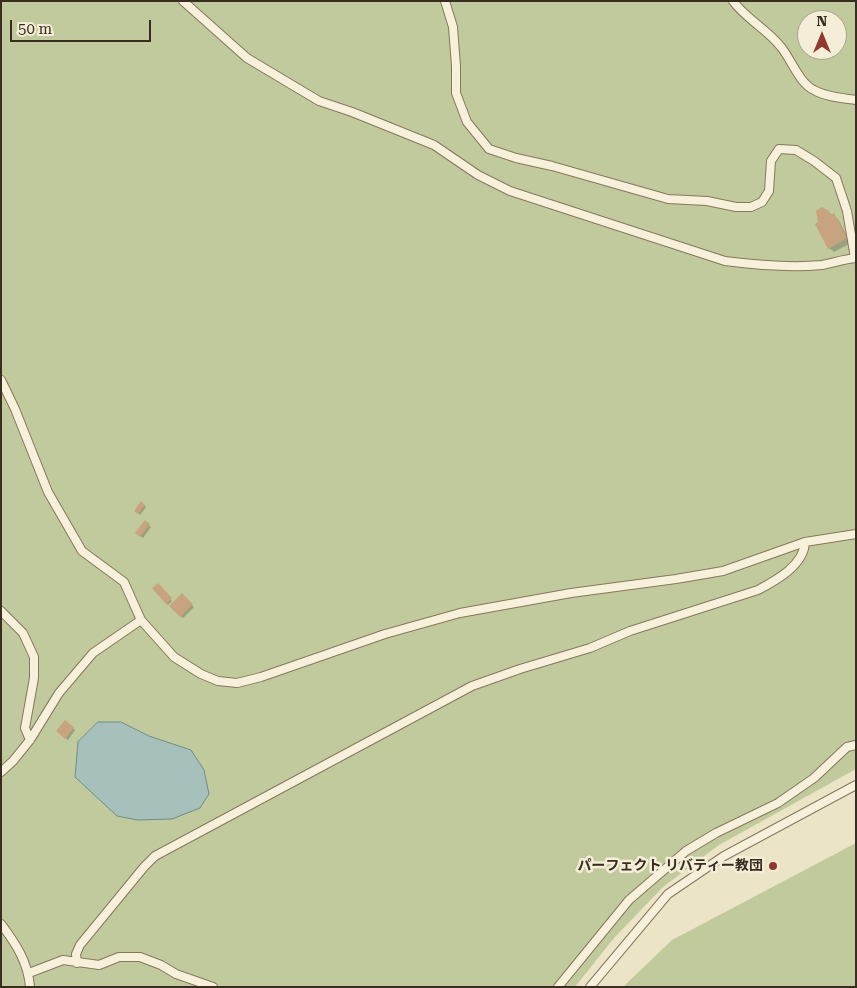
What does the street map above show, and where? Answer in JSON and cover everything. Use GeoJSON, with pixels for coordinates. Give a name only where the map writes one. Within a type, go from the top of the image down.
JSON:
{"type":"FeatureCollection","features":[{"type":"Feature","properties":{"kind":"lane"},"geometry":{"type":"LineString","coordinates":[[183,1],[247,58],[319,100],[434,145],[478,175],[510,191],[725,261],[762,265],[822,264],[855,258],[847,211],[836,178],[796,150],[779,149],[771,161],[769,191],[762,202],[752,207],[736,207],[707,201],[668,199],[489,149],[467,122],[456,93],[453,27],[445,1]]}},
{"type":"Feature","properties":{"kind":"lane"},"geometry":{"type":"LineString","coordinates":[[733,1],[741,12],[758,24],[781,47],[797,73],[813,90],[856,100]]}},
{"type":"Feature","properties":{"kind":"lane"},"geometry":{"type":"LineString","coordinates":[[1,380],[15,409],[48,492],[82,551],[124,582],[141,620],[174,657],[200,674],[218,681],[237,683],[261,677],[385,634],[460,613],[571,593],[723,571],[805,542],[856,534]]}},
{"type":"Feature","properties":{"kind":"lane"},"geometry":{"type":"LineString","coordinates":[[77,963],[76,954],[80,944],[155,856],[472,686],[513,671],[590,648],[630,631],[758,590],[776,581],[795,564],[805,551],[805,542]]}},
{"type":"Feature","properties":{"kind":"lane"},"geometry":{"type":"LineString","coordinates":[[1,611],[23,633],[34,657],[34,678],[25,728],[30,740]]}},
{"type":"Feature","properties":{"kind":"lane"},"geometry":{"type":"LineString","coordinates":[[1,772],[13,761],[30,740],[59,693],[92,654],[141,620]]}},
{"type":"Feature","properties":{"kind":"lane"},"geometry":{"type":"LineString","coordinates":[[558,987],[629,900],[686,851],[716,833],[778,803],[814,778],[846,747],[856,746]]}},
{"type":"Feature","properties":{"kind":"lane"},"geometry":{"type":"LineString","coordinates":[[590,987],[668,894],[724,856],[856,785]]}},
{"type":"Feature","properties":{"kind":"lane"},"geometry":{"type":"LineString","coordinates":[[1,924],[18,947],[28,973],[30,987]]}},
{"type":"Feature","properties":{"kind":"lane"},"geometry":{"type":"LineString","coordinates":[[28,973],[63,960],[99,964],[119,957],[140,957],[161,964],[176,974],[213,987]]}},
{"type":"Feature","properties":{"kind":"green space"},"geometry":{"type":"Polygon","coordinates":[[[1,1],[856,1],[856,769],[719,845],[663,887],[614,938],[575,987],[1,987],[1,1]]]}},
{"type":"Feature","properties":{"kind":"green space"},"geometry":{"type":"Polygon","coordinates":[[[856,843],[856,987],[623,987],[672,940],[856,843]]]}},
{"type":"Feature","properties":{"kind":"water"},"geometry":{"type":"Polygon","coordinates":[[[98,722],[121,722],[149,736],[191,750],[204,770],[209,794],[200,808],[172,819],[138,820],[117,816],[75,777],[78,742],[98,722]]]}},
{"type":"Feature","properties":{"kind":"building"},"geometry":{"type":"Polygon","coordinates":[[[822,207],[829,211],[830,215],[834,213],[847,238],[828,249],[815,224],[818,222],[816,211],[822,207]]]}},
{"type":"Feature","properties":{"kind":"building"},"geometry":{"type":"Polygon","coordinates":[[[141,501],[145,505],[138,514],[134,511],[141,501]]]}},
{"type":"Feature","properties":{"kind":"building"},"geometry":{"type":"Polygon","coordinates":[[[145,520],[150,524],[140,537],[135,533],[145,520]]]}},
{"type":"Feature","properties":{"kind":"building"},"geometry":{"type":"Polygon","coordinates":[[[158,583],[172,598],[166,604],[152,588],[158,583]]]}},
{"type":"Feature","properties":{"kind":"building"},"geometry":{"type":"Polygon","coordinates":[[[182,593],[193,604],[180,617],[169,606],[182,593]]]}},
{"type":"Feature","properties":{"kind":"building"},"geometry":{"type":"Polygon","coordinates":[[[65,720],[74,727],[65,739],[56,731],[65,720]]]}},
{"type":"Feature","properties":{"kind":"place","name":"パーフェクト リバティー教団"},"geometry":{"type":"Point","coordinates":[773,866]}}]}
